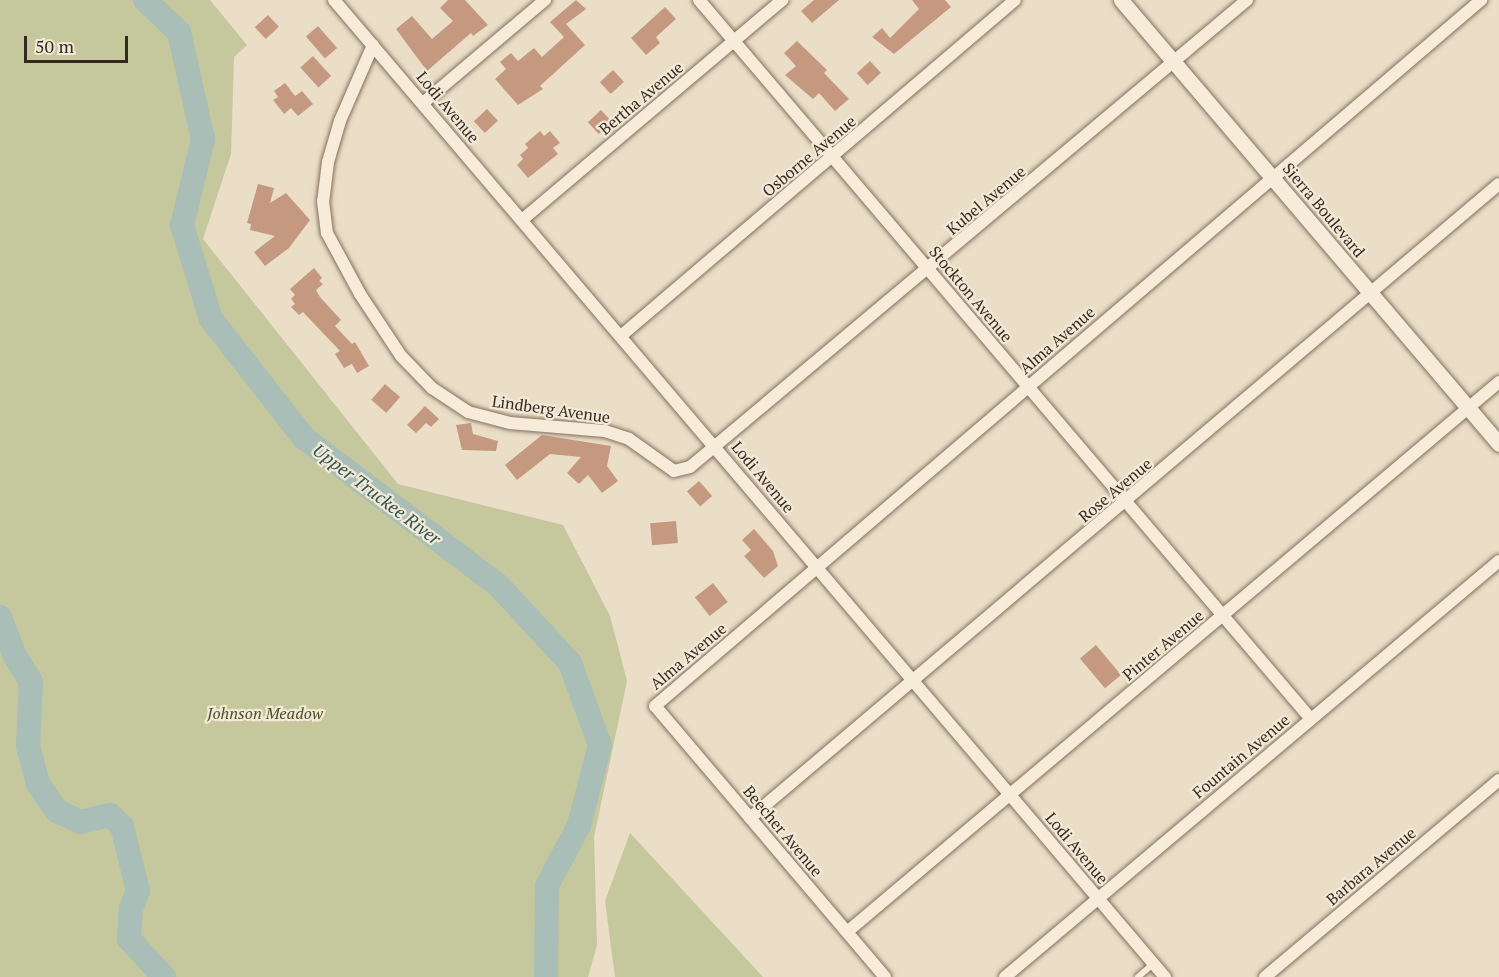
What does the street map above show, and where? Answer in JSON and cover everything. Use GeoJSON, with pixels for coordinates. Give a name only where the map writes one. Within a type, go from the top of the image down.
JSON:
{"type":"FeatureCollection","features":[{"type":"Feature","properties":{"kind":"street","name":"Lodi Avenue"},"geometry":{"type":"LineString","coordinates":[[334,0],[915,679],[1097,899],[1165,977]]}},
{"type":"Feature","properties":{"kind":"street"},"geometry":{"type":"LineString","coordinates":[[423,103],[545,0]]}},
{"type":"Feature","properties":{"kind":"street","name":"Stockton Avenue"},"geometry":{"type":"LineString","coordinates":[[699,0],[1311,719]]}},
{"type":"Feature","properties":{"kind":"street","name":"Bertha Avenue"},"geometry":{"type":"LineString","coordinates":[[522,220],[782,0]]}},
{"type":"Feature","properties":{"kind":"street","name":"Osborne Avenue"},"geometry":{"type":"LineString","coordinates":[[622,335],[834,157],[1015,0]]}},
{"type":"Feature","properties":{"kind":"street","name":"Sierra Boulevard"},"geometry":{"type":"LineString","coordinates":[[1121,0],[1499,444]]}},
{"type":"Feature","properties":{"kind":"street","name":"Kubel Avenue"},"geometry":{"type":"LineString","coordinates":[[716,446],[930,270],[1247,0]]}},
{"type":"Feature","properties":{"kind":"street","name":"Alma Avenue"},"geometry":{"type":"LineString","coordinates":[[655,706],[1481,0]]}},
{"type":"Feature","properties":{"kind":"street","name":"Lindberg Avenue"},"geometry":{"type":"LineString","coordinates":[[373,45],[340,121],[323,201],[327,233],[360,294],[401,356],[432,388],[468,412],[510,423],[605,431],[629,439],[674,471],[690,468],[716,446]]}},
{"type":"Feature","properties":{"kind":"street","name":"Rose Avenue"},"geometry":{"type":"LineString","coordinates":[[750,818],[1127,502],[1499,184]]}},
{"type":"Feature","properties":{"kind":"street","name":"Pinter Avenue"},"geometry":{"type":"LineString","coordinates":[[847,932],[1499,382]]}},
{"type":"Feature","properties":{"kind":"street","name":"Fountain Avenue"},"geometry":{"type":"LineString","coordinates":[[1005,977],[1499,561]]}},
{"type":"Feature","properties":{"kind":"street","name":"Beecher Avenue"},"geometry":{"type":"LineString","coordinates":[[655,706],[885,977]]}},
{"type":"Feature","properties":{"kind":"street","name":"Barbara Avenue"},"geometry":{"type":"LineString","coordinates":[[1265,977],[1499,780]]}},
{"type":"Feature","properties":{"kind":"lane"},"geometry":{"type":"LineString","coordinates":[[1138,977],[1153,964]]}},
{"type":"Feature","properties":{"kind":"green space","name":"Johnson Meadow"},"geometry":{"type":"Polygon","coordinates":[[[0,0],[210,0],[247,45],[234,57],[231,154],[203,239],[398,484],[563,525],[610,616],[627,681],[594,837],[597,945],[588,977],[0,977],[0,0]]]}},
{"type":"Feature","properties":{"kind":"green space"},"geometry":{"type":"Polygon","coordinates":[[[630,833],[763,977],[615,977],[605,901],[630,833]]]}},
{"type":"Feature","properties":{"kind":"building"},"geometry":{"type":"Polygon","coordinates":[[[448,0],[465,0],[488,25],[473,36],[471,33],[427,71],[396,29],[412,16],[432,39],[453,21],[440,8],[448,0]]]}},
{"type":"Feature","properties":{"kind":"building"},"geometry":{"type":"Polygon","coordinates":[[[576,0],[586,9],[566,24],[585,45],[540,86],[543,89],[518,105],[495,79],[506,69],[500,62],[511,53],[518,61],[534,48],[542,57],[564,37],[550,22],[576,0]]]}},
{"type":"Feature","properties":{"kind":"building"},"geometry":{"type":"Polygon","coordinates":[[[814,0],[839,0],[812,23],[801,11],[814,0]]]}},
{"type":"Feature","properties":{"kind":"building"},"geometry":{"type":"Polygon","coordinates":[[[912,0],[945,0],[951,7],[894,54],[872,37],[882,28],[890,38],[919,9],[912,0]]]}},
{"type":"Feature","properties":{"kind":"building"},"geometry":{"type":"Polygon","coordinates":[[[665,7],[676,19],[656,37],[660,43],[646,55],[631,38],[665,7]]]}},
{"type":"Feature","properties":{"kind":"building"},"geometry":{"type":"Polygon","coordinates":[[[268,15],[279,27],[266,39],[255,27],[268,15]]]}},
{"type":"Feature","properties":{"kind":"building"},"geometry":{"type":"Polygon","coordinates":[[[318,26],[337,48],[325,58],[306,36],[318,26]]]}},
{"type":"Feature","properties":{"kind":"building"},"geometry":{"type":"Polygon","coordinates":[[[797,41],[827,70],[824,73],[849,99],[835,111],[819,93],[813,99],[785,75],[796,66],[784,53],[797,41]]]}},
{"type":"Feature","properties":{"kind":"building"},"geometry":{"type":"Polygon","coordinates":[[[313,56],[331,76],[318,87],[300,67],[313,56]]]}},
{"type":"Feature","properties":{"kind":"building"},"geometry":{"type":"Polygon","coordinates":[[[870,61],[881,73],[868,85],[857,73],[870,61]]]}},
{"type":"Feature","properties":{"kind":"building"},"geometry":{"type":"Polygon","coordinates":[[[613,70],[624,82],[611,94],[600,82],[613,70]]]}},
{"type":"Feature","properties":{"kind":"building"},"geometry":{"type":"Polygon","coordinates":[[[285,83],[295,96],[302,91],[313,104],[298,116],[291,108],[284,114],[273,100],[278,97],[274,91],[285,83]]]}},
{"type":"Feature","properties":{"kind":"building"},"geometry":{"type":"Polygon","coordinates":[[[487,109],[498,121],[485,133],[474,121],[487,109]]]}},
{"type":"Feature","properties":{"kind":"building"},"geometry":{"type":"Polygon","coordinates":[[[601,110],[612,122],[599,134],[588,122],[601,110]]]}},
{"type":"Feature","properties":{"kind":"building"},"geometry":{"type":"Polygon","coordinates":[[[540,131],[544,136],[550,131],[560,143],[553,148],[558,154],[528,178],[517,165],[523,159],[520,155],[528,148],[525,144],[540,131]]]}},
{"type":"Feature","properties":{"kind":"building"},"geometry":{"type":"Polygon","coordinates":[[[258,184],[274,188],[270,203],[286,193],[310,220],[289,248],[265,266],[254,252],[275,236],[250,230],[251,224],[247,223],[258,184]]]}},
{"type":"Feature","properties":{"kind":"building"},"geometry":{"type":"Polygon","coordinates":[[[314,268],[322,278],[319,281],[323,284],[316,290],[341,320],[335,326],[352,344],[355,342],[369,366],[357,373],[352,364],[344,368],[335,354],[340,351],[303,312],[299,315],[291,307],[295,304],[291,299],[295,295],[290,289],[314,268]]]}},
{"type":"Feature","properties":{"kind":"building"},"geometry":{"type":"Polygon","coordinates":[[[385,384],[400,397],[386,413],[371,400],[385,384]]]}},
{"type":"Feature","properties":{"kind":"building"},"geometry":{"type":"Polygon","coordinates":[[[425,406],[439,419],[431,427],[426,423],[416,433],[407,425],[425,406]]]}},
{"type":"Feature","properties":{"kind":"building"},"geometry":{"type":"Polygon","coordinates":[[[471,423],[473,434],[498,441],[496,451],[462,450],[456,425],[471,423]]]}},
{"type":"Feature","properties":{"kind":"building"},"geometry":{"type":"Polygon","coordinates":[[[542,435],[611,446],[607,466],[618,481],[602,493],[588,475],[579,484],[567,473],[581,457],[550,454],[517,480],[505,465],[542,435]]]}},
{"type":"Feature","properties":{"kind":"building"},"geometry":{"type":"Polygon","coordinates":[[[699,481],[712,496],[700,507],[687,491],[699,481]]]}},
{"type":"Feature","properties":{"kind":"building"},"geometry":{"type":"Polygon","coordinates":[[[676,521],[678,543],[652,545],[650,523],[676,521]]]}},
{"type":"Feature","properties":{"kind":"building"},"geometry":{"type":"Polygon","coordinates":[[[754,529],[773,551],[778,566],[764,578],[744,556],[751,550],[742,540],[754,529]]]}},
{"type":"Feature","properties":{"kind":"building"},"geometry":{"type":"Polygon","coordinates":[[[713,583],[728,602],[710,616],[695,597],[713,583]]]}},
{"type":"Feature","properties":{"kind":"building"},"geometry":{"type":"Polygon","coordinates":[[[1096,645],[1121,675],[1105,688],[1080,658],[1096,645]]]}},
{"type":"Feature","properties":{"kind":"waterway","name":"Upper Truckee River"},"geometry":{"type":"LineString","coordinates":[[145,0],[179,32],[203,139],[182,225],[211,319],[304,438],[499,586],[570,663],[600,745],[579,825],[547,886],[546,977]]}},
{"type":"Feature","properties":{"kind":"waterway","name":"Upper Truckee River"},"geometry":{"type":"LineString","coordinates":[[0,617],[14,654],[31,682],[28,746],[38,784],[57,811],[81,822],[110,815],[122,826],[138,891],[131,908],[129,939],[164,977]]}}]}
